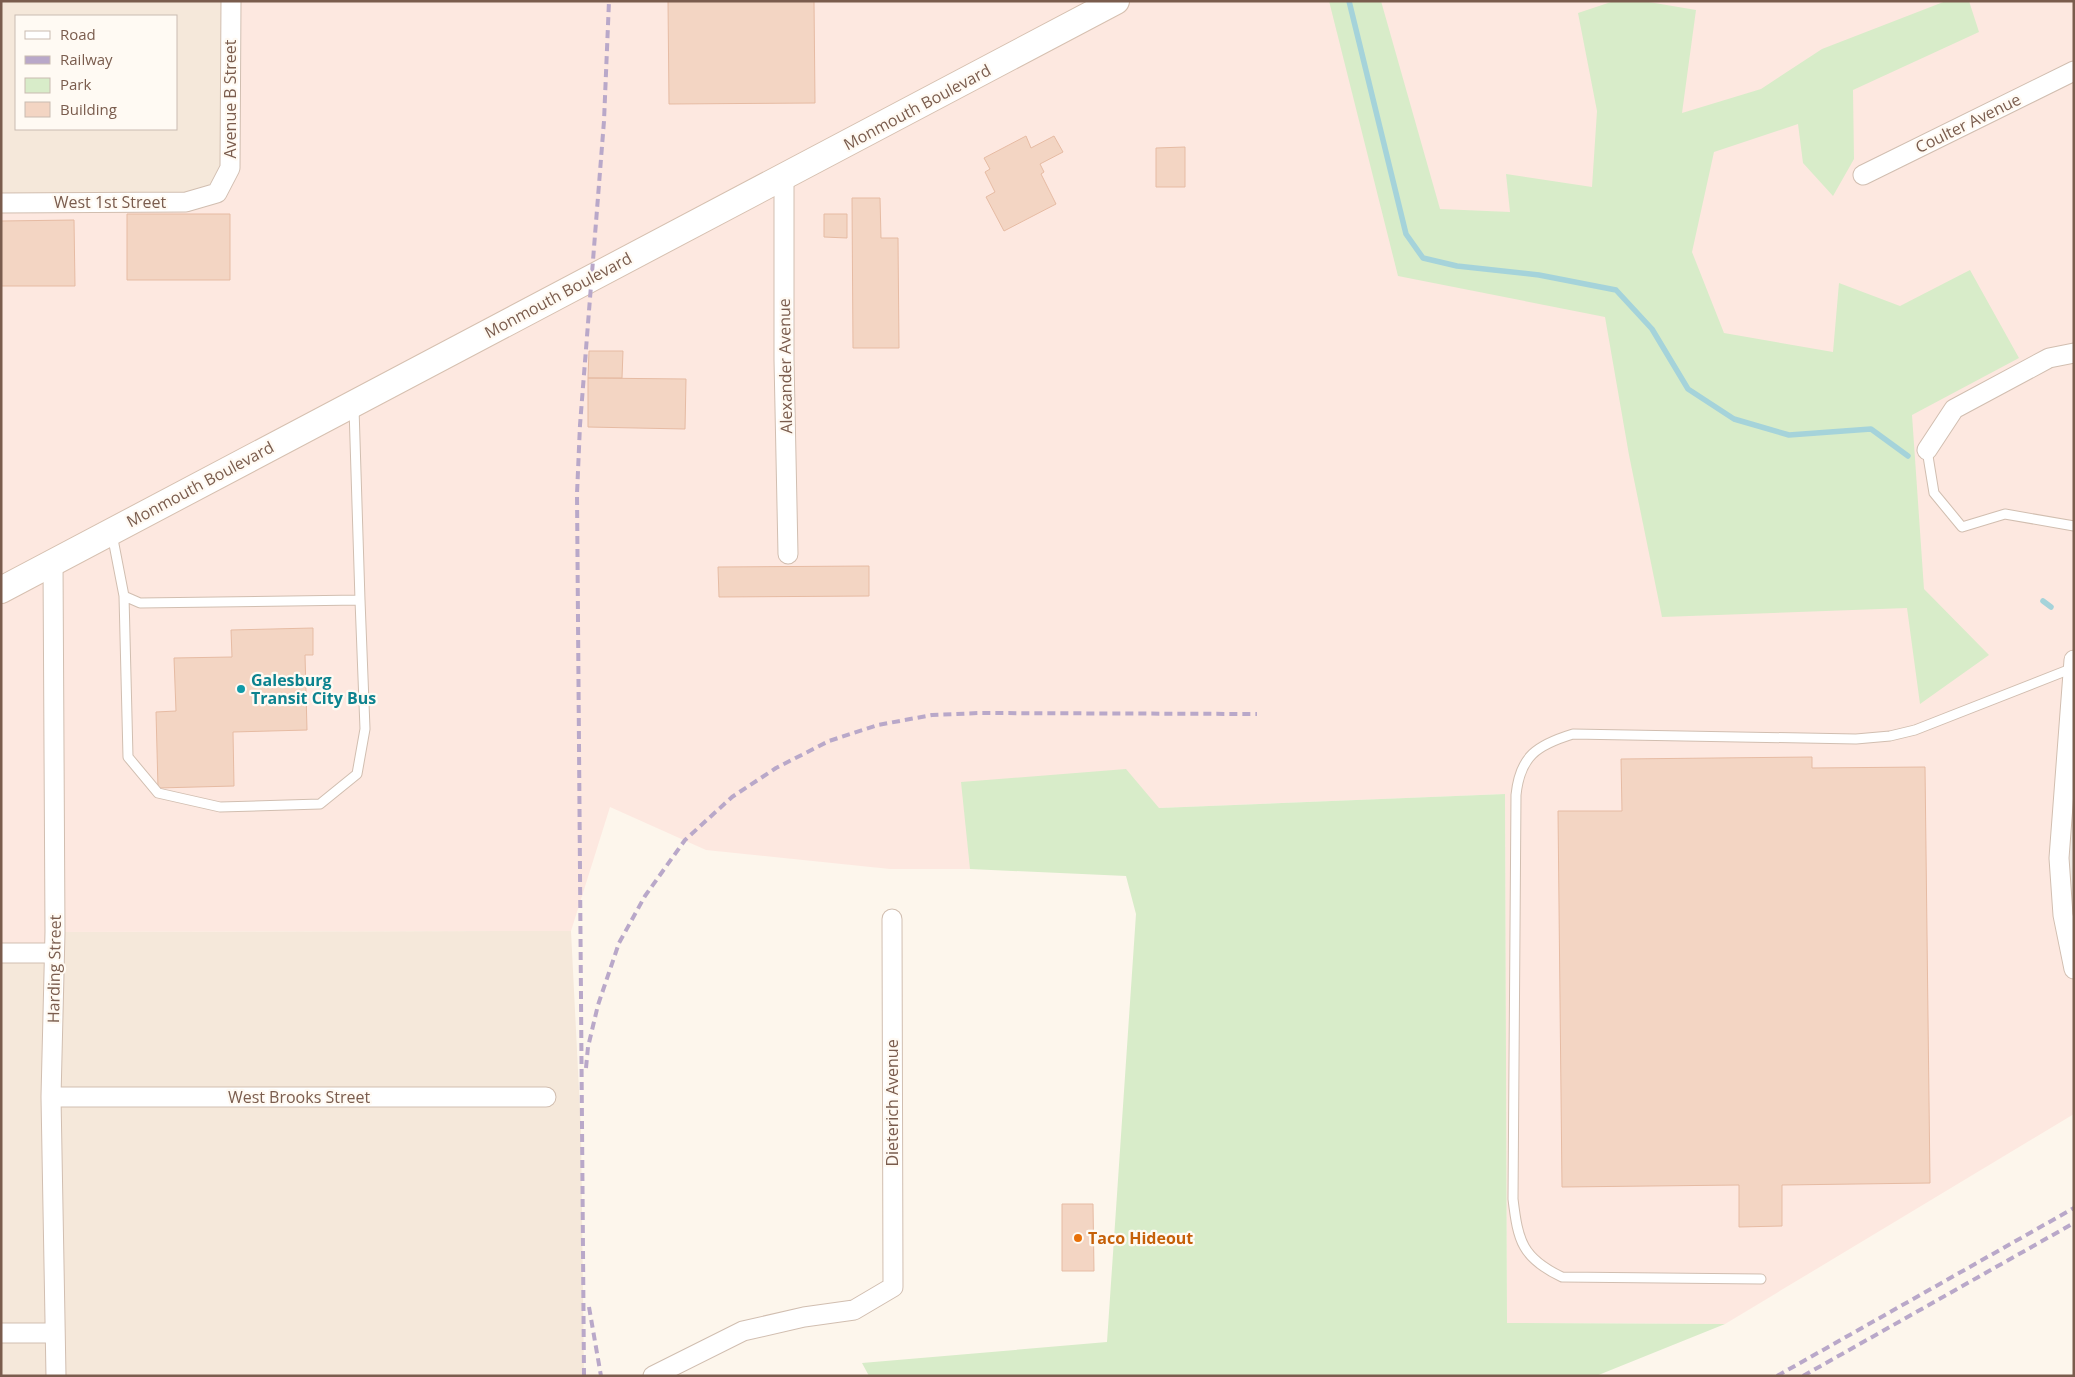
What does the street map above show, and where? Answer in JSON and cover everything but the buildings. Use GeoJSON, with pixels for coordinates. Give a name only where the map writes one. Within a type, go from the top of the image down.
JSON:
{"type":"FeatureCollection","features":[{"type":"Feature","properties":{"kind":"street","name":"Avenue B Street"},"geometry":{"type":"LineString","coordinates":[[217,193],[230,168],[231,1]]}},
{"type":"Feature","properties":{"kind":"street","name":"Monmouth Boulevard"},"geometry":{"type":"LineString","coordinates":[[1,590],[1116,1]]}},
{"type":"Feature","properties":{"kind":"street","name":"Coulter Avenue"},"geometry":{"type":"LineString","coordinates":[[1863,176],[2074,71]]}},
{"type":"Feature","properties":{"kind":"street","name":"Alexander Avenue"},"geometry":{"type":"LineString","coordinates":[[784,177],[784,360],[788,554]]}},
{"type":"Feature","properties":{"kind":"street","name":"West 1st Street"},"geometry":{"type":"LineString","coordinates":[[1,203],[186,202],[217,193]]}},
{"type":"Feature","properties":{"kind":"street"},"geometry":{"type":"LineString","coordinates":[[1927,450],[1954,409],[2049,358],[2074,353]]}},
{"type":"Feature","properties":{"kind":"street","name":"Harding Street"},"geometry":{"type":"LineString","coordinates":[[53,563],[54,953],[51,1097],[56,1376]]}},
{"type":"Feature","properties":{"kind":"street"},"geometry":{"type":"LineString","coordinates":[[2074,660],[2059,858],[2063,915],[2074,969]]}},
{"type":"Feature","properties":{"kind":"street","name":"Dieterich Avenue"},"geometry":{"type":"LineString","coordinates":[[653,1376],[743,1331],[804,1317],[854,1310],[893,1287],[892,919]]}},
{"type":"Feature","properties":{"kind":"street"},"geometry":{"type":"LineString","coordinates":[[1,953],[54,953]]}},
{"type":"Feature","properties":{"kind":"street","name":"West Brooks Street"},"geometry":{"type":"LineString","coordinates":[[51,1097],[546,1097]]}},
{"type":"Feature","properties":{"kind":"street"},"geometry":{"type":"LineString","coordinates":[[1,1333],[55,1333]]}},
{"type":"Feature","properties":{"kind":"lane"},"geometry":{"type":"LineString","coordinates":[[111,532],[124,596],[128,757],[158,793],[220,807],[320,804],[357,774],[365,729],[354,403]]}},
{"type":"Feature","properties":{"kind":"lane"},"geometry":{"type":"LineString","coordinates":[[1927,450],[1934,493],[1962,527],[2005,514],[2074,526]]}},
{"type":"Feature","properties":{"kind":"lane"},"geometry":{"type":"LineString","coordinates":[[124,596],[140,603],[360,600]]}},
{"type":"Feature","properties":{"kind":"lane"},"geometry":{"type":"LineString","coordinates":[[1761,1279],[1562,1277],[1545,1269],[1529,1255],[1522,1242],[1516,1227],[1513,1189],[1516,796],[1517,781],[1522,767],[1533,753],[1548,742],[1573,734],[1856,739],[1890,736],[1914,730],[2073,668]]}},
{"type":"Feature","properties":{"kind":"shaded area"},"geometry":{"type":"Polygon","coordinates":[[[1,1],[276,1],[231,2],[230,168],[217,193],[1,203],[1,1]]]}},
{"type":"Feature","properties":{"kind":"shaded area"},"geometry":{"type":"Polygon","coordinates":[[[2074,1],[2074,1114],[1725,1324],[1507,1323],[1505,794],[1159,808],[970,869],[890,869],[706,850],[610,807],[571,931],[55,932],[54,953],[1,953],[1,203],[217,193],[230,168],[231,2],[2074,1]]]}},
{"type":"Feature","properties":{"kind":"shaded area"},"geometry":{"type":"Polygon","coordinates":[[[2074,659],[2074,969],[2063,915],[2074,659]]]}},
{"type":"Feature","properties":{"kind":"shaded area"},"geometry":{"type":"Polygon","coordinates":[[[571,931],[581,1130],[584,1376],[1,1376],[1,953],[55,932],[571,931]]]}},
{"type":"Feature","properties":{"kind":"green space"},"geometry":{"type":"Polygon","coordinates":[[[1329,1],[1381,1],[1440,209],[1510,212],[1506,174],[1592,187],[1597,111],[1578,13],[1614,1],[1643,1],[1696,10],[1682,113],[1761,89],[1822,49],[1946,1],[1969,1],[1979,32],[1853,90],[1854,159],[1833,196],[1803,163],[1798,124],[1714,152],[1692,252],[1724,333],[1833,352],[1839,283],[1900,306],[1970,270],[2019,358],[1912,415],[1924,589],[1989,655],[1920,704],[1907,608],[1662,617],[1629,455],[1605,317],[1398,276],[1329,1]]]}},
{"type":"Feature","properties":{"kind":"green space"},"geometry":{"type":"Polygon","coordinates":[[[1126,769],[1159,808],[1505,794],[1507,1323],[1725,1324],[1596,1376],[869,1376],[862,1363],[1107,1342],[1136,914],[1126,876],[970,869],[961,782],[1126,769]]]}},
{"type":"Feature","properties":{"kind":"waterway"},"geometry":{"type":"LineString","coordinates":[[1349,1],[1406,234],[1423,258],[1457,266],[1539,275],[1616,290],[1652,329],[1688,389],[1734,419],[1789,435],[1871,429],[1908,456]]}},
{"type":"Feature","properties":{"kind":"waterway"},"geometry":{"type":"LineString","coordinates":[[2043,601],[2051,607]]}},
{"type":"Feature","properties":{"kind":"railway"},"geometry":{"type":"LineString","coordinates":[[584,1376],[577,494],[580,425],[604,121],[609,1]]}},
{"type":"Feature","properties":{"kind":"railway"},"geometry":{"type":"LineString","coordinates":[[586,1068],[588,1047],[598,1005],[619,943],[645,896],[685,840],[732,797],[776,768],[829,741],[878,725],[932,715],[980,713],[1257,714]]}},
{"type":"Feature","properties":{"kind":"railway"},"geometry":{"type":"LineString","coordinates":[[1777,1376],[2074,1208]]}},
{"type":"Feature","properties":{"kind":"railway"},"geometry":{"type":"LineString","coordinates":[[1803,1376],[2074,1223]]}},
{"type":"Feature","properties":{"kind":"railway"},"geometry":{"type":"LineString","coordinates":[[589,1307],[601,1376]]}},
{"type":"Feature","properties":{"kind":"place","name":"Galesburg Transit City Bus"},"geometry":{"type":"Point","coordinates":[241,689]}},
{"type":"Feature","properties":{"kind":"place","name":"Taco Hideout"},"geometry":{"type":"Point","coordinates":[1078,1238]}}]}
